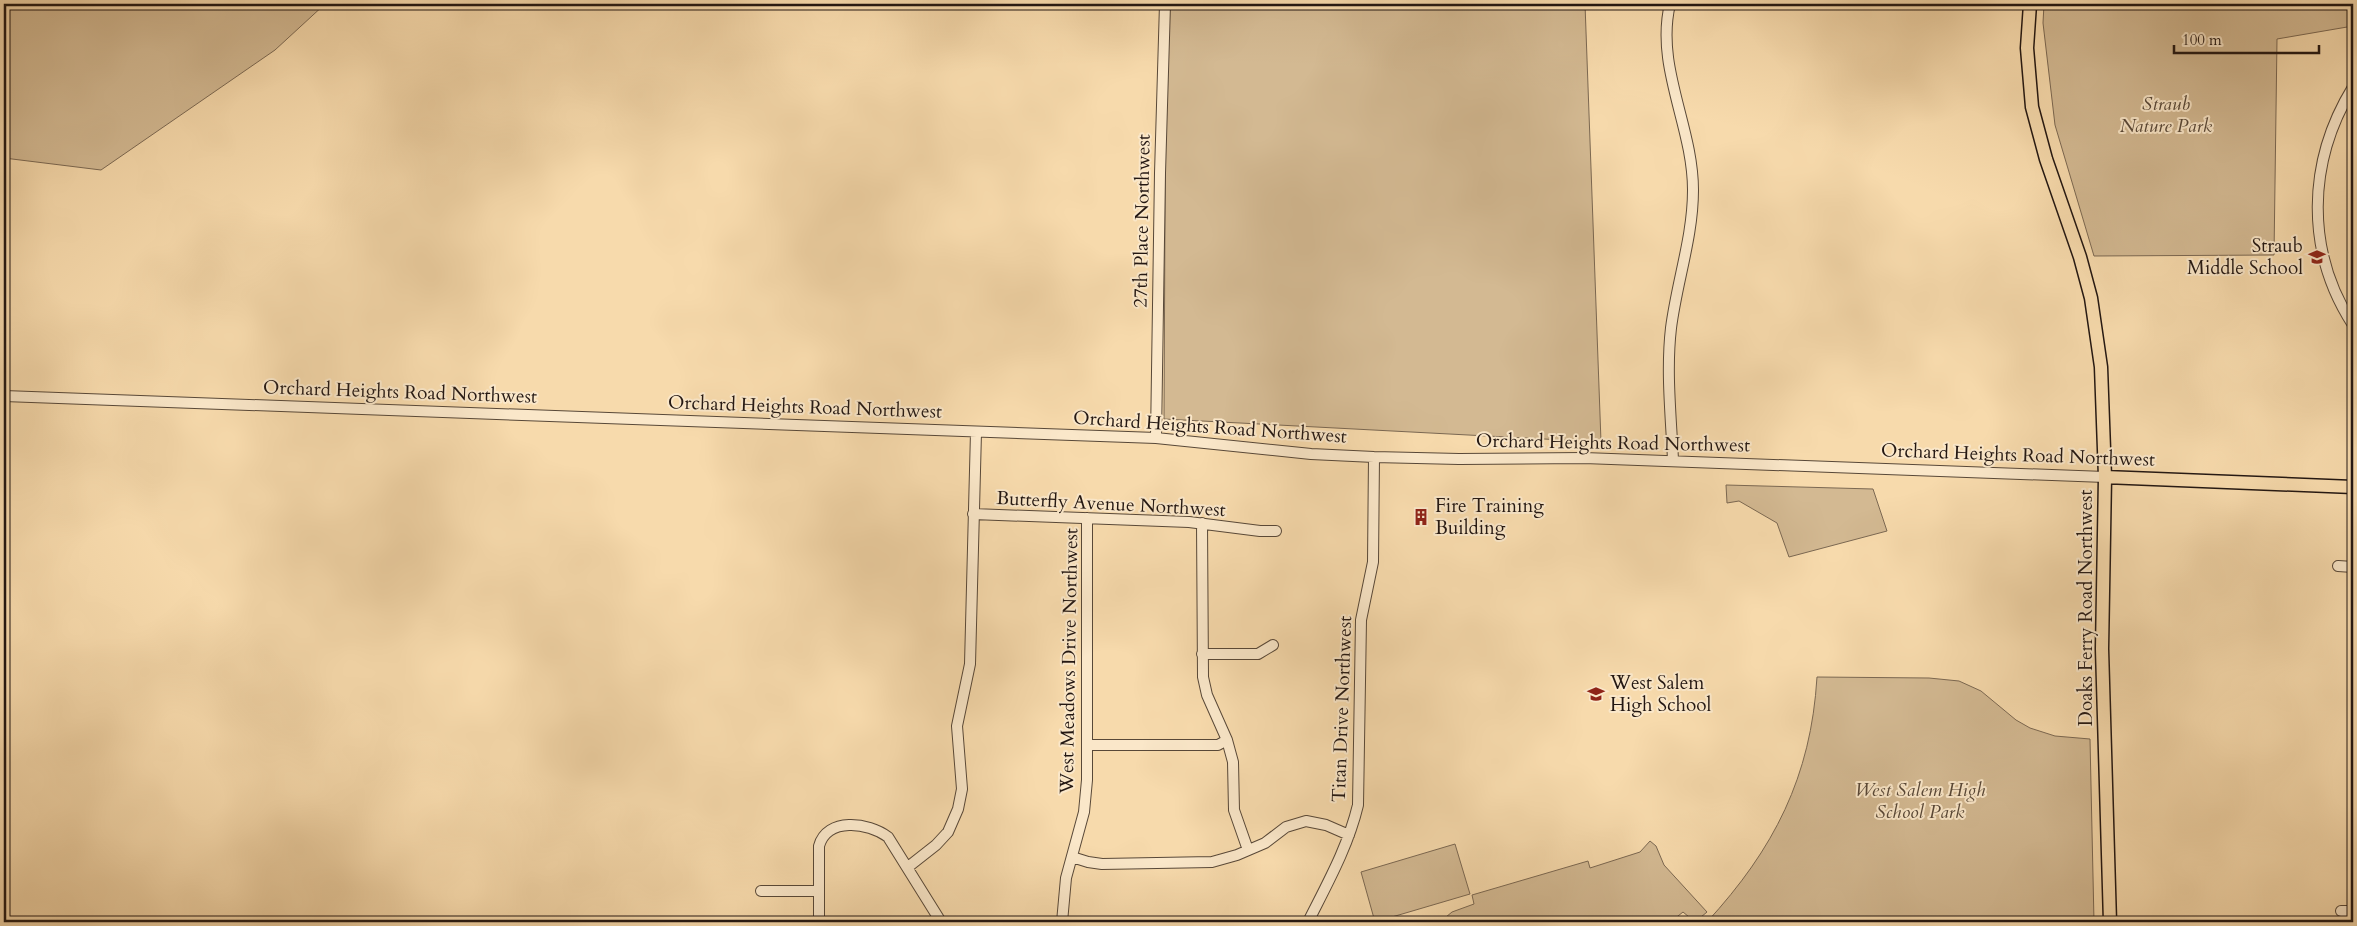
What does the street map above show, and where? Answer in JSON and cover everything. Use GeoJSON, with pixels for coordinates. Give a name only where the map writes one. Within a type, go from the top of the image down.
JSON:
{"type":"FeatureCollection","features":[{"type":"Feature","properties":{"kind":"main road","name":"Doaks Ferry Road Northwest"},"geometry":{"type":"LineString","coordinates":[[2030,4],[2027,48],[2032,107],[2046,159],[2080,256],[2095,318],[2101,367],[2105,477],[2102,649],[2110,922]]}},
{"type":"Feature","properties":{"kind":"main road","name":"Orchard Heights Road Northwest"},"geometry":{"type":"LineString","coordinates":[[2105,477],[2353,487]]}},
{"type":"Feature","properties":{"kind":"street","name":"27th Place Northwest"},"geometry":{"type":"LineString","coordinates":[[1156,438],[1160,173],[1166,4]]}},
{"type":"Feature","properties":{"kind":"street"},"geometry":{"type":"LineString","coordinates":[[1670,4],[1665,23],[1668,62],[1692,163],[1693,189],[1689,241],[1672,326],[1670,346],[1673,460]]}},
{"type":"Feature","properties":{"kind":"street"},"geometry":{"type":"LineString","coordinates":[[2353,87],[2334,121],[2327,139],[2318,188],[2317,214],[2325,265],[2332,287],[2353,325]]}},
{"type":"Feature","properties":{"kind":"street","name":"Orchard Heights Road Northwest"},"geometry":{"type":"LineString","coordinates":[[4,396],[1156,438],[1207,442],[1302,454],[1374,457],[1459,459],[1540,457],[1673,460],[2105,477]]}},
{"type":"Feature","properties":{"kind":"street"},"geometry":{"type":"LineString","coordinates":[[908,867],[936,845],[948,832],[958,808],[962,789],[962,769],[957,726],[970,664],[976,432]]}},
{"type":"Feature","properties":{"kind":"street","name":"Titan Drive Northwest"},"geometry":{"type":"LineString","coordinates":[[1308,922],[1350,835],[1360,792],[1361,620],[1373,562],[1374,457]]}},
{"type":"Feature","properties":{"kind":"street","name":"Butterfly Avenue Northwest"},"geometry":{"type":"LineString","coordinates":[[973,514],[1202,523],[1260,531],[1276,531]]}},
{"type":"Feature","properties":{"kind":"street","name":"West Meadows Drive Northwest"},"geometry":{"type":"LineString","coordinates":[[1062,922],[1066,878],[1084,812],[1088,745],[1087,518]]}},
{"type":"Feature","properties":{"kind":"street"},"geometry":{"type":"LineString","coordinates":[[1202,523],[1202,654],[1207,695],[1227,740],[1233,762],[1234,810],[1248,850]]}},
{"type":"Feature","properties":{"kind":"street"},"geometry":{"type":"LineString","coordinates":[[2338,566],[2353,567]]}},
{"type":"Feature","properties":{"kind":"street"},"geometry":{"type":"LineString","coordinates":[[1202,654],[1258,654],[1273,645]]}},
{"type":"Feature","properties":{"kind":"street"},"geometry":{"type":"LineString","coordinates":[[1088,745],[1218,745],[1227,740]]}},
{"type":"Feature","properties":{"kind":"street"},"geometry":{"type":"LineString","coordinates":[[1072,857],[1102,864],[1196,864],[1212,862],[1265,843],[1286,827],[1306,821],[1326,825],[1350,835]]}},
{"type":"Feature","properties":{"kind":"street"},"geometry":{"type":"LineString","coordinates":[[819,922],[818,846],[821,837],[829,829],[838,826],[864,826],[878,830],[888,837],[941,922]]}},
{"type":"Feature","properties":{"kind":"street"},"geometry":{"type":"LineString","coordinates":[[761,891],[819,891]]}},
{"type":"Feature","properties":{"kind":"street"},"geometry":{"type":"LineString","coordinates":[[2341,911],[2353,910]]}},
{"type":"Feature","properties":{"kind":"green space"},"geometry":{"type":"Polygon","coordinates":[[[4,4],[325,4],[275,50],[101,170],[4,158],[4,4]]]}},
{"type":"Feature","properties":{"kind":"green space"},"geometry":{"type":"Polygon","coordinates":[[[1166,4],[1585,4],[1601,442],[1164,419],[1166,4]]]}},
{"type":"Feature","properties":{"kind":"green space","name":"Straub Nature Park"},"geometry":{"type":"Polygon","coordinates":[[[2044,4],[2353,4],[2353,26],[2277,39],[2274,255],[2094,256],[2055,125],[2043,23],[2044,4]]]}},
{"type":"Feature","properties":{"kind":"green space"},"geometry":{"type":"Polygon","coordinates":[[[1726,485],[1873,489],[1887,531],[1789,557],[1777,523],[1739,501],[1727,503],[1726,485]]]}},
{"type":"Feature","properties":{"kind":"green space","name":"West Salem High School Park"},"geometry":{"type":"Polygon","coordinates":[[[1817,677],[1929,678],[1959,681],[1981,691],[2016,720],[2030,728],[2055,736],[2090,739],[2094,922],[1707,922],[1752,867],[1770,839],[1785,810],[1807,747],[1817,677]]]}},
{"type":"Feature","properties":{"kind":"green space"},"geometry":{"type":"Polygon","coordinates":[[[1650,841],[1656,846],[1664,865],[1707,912],[1695,922],[1683,912],[1673,922],[1440,922],[1452,912],[1474,904],[1472,895],[1588,861],[1590,868],[1640,852],[1650,841]]]}},
{"type":"Feature","properties":{"kind":"green space"},"geometry":{"type":"Polygon","coordinates":[[[1455,844],[1470,894],[1375,922],[1361,872],[1455,844]]]}},
{"type":"Feature","properties":{"kind":"place","name":"Straub Middle School"},"geometry":{"type":"Point","coordinates":[2317,257]}},
{"type":"Feature","properties":{"kind":"place","name":"Fire Training Building"},"geometry":{"type":"Point","coordinates":[1421,517]}},
{"type":"Feature","properties":{"kind":"place","name":"West Salem High School"},"geometry":{"type":"Point","coordinates":[1596,694]}}]}
